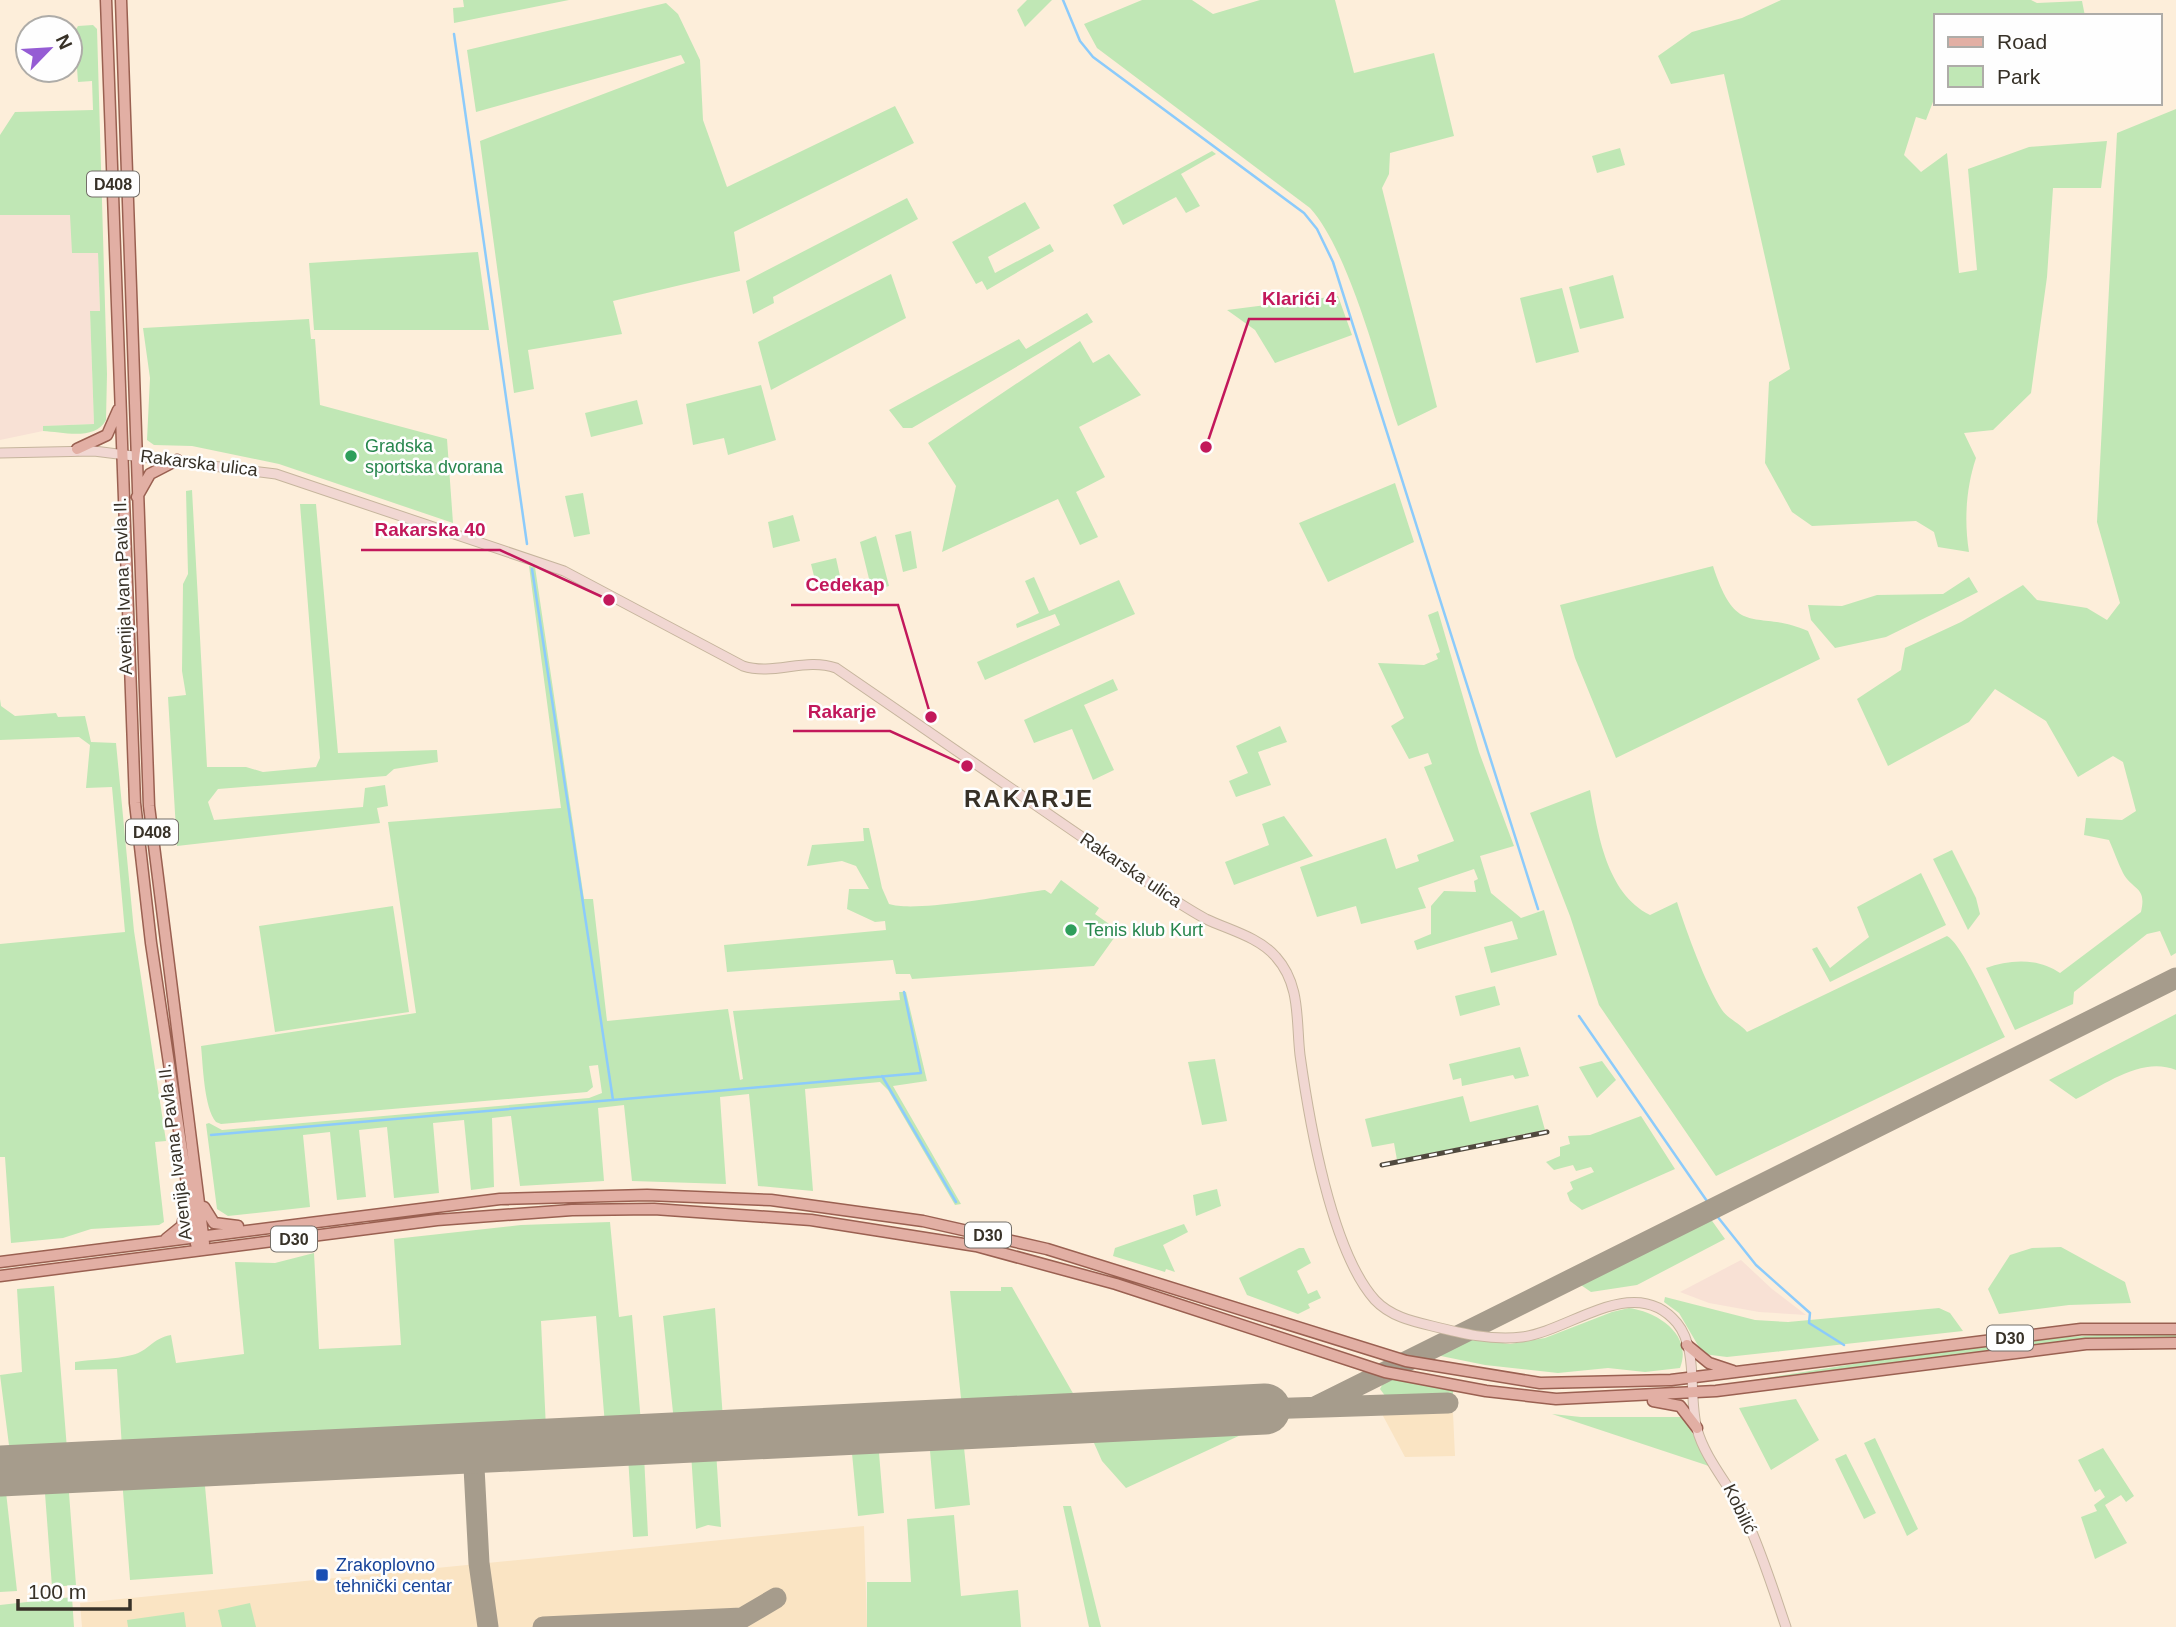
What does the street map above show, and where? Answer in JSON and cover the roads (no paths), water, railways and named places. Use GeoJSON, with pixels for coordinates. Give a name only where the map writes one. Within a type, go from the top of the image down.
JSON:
{"type":"FeatureCollection","features":[{"type":"Feature","properties":{"kind":"main road","name":"Avenija Ivana Pavla II."},"geometry":{"type":"LineString","coordinates":[[106,0],[135,803],[150,943],[185,1177],[201,1252]]}},
{"type":"Feature","properties":{"kind":"main road","name":"Avenija Ivana Pavla II."},"geometry":{"type":"LineString","coordinates":[[121,0],[136,499],[149,806],[200,1198],[199,1237]]}},
{"type":"Feature","properties":{"kind":"main road"},"geometry":{"type":"LineString","coordinates":[[77,449],[107,435],[120,404]]}},
{"type":"Feature","properties":{"kind":"main road","name":"Rakarska ulica"},"geometry":{"type":"LineString","coordinates":[[0,453],[77,449],[276,474],[588,582],[743,666],[768,670],[815,663],[849,675],[1162,892],[1202,917],[1258,943],[1275,955],[1295,992],[1301,1059],[1330,1208],[1366,1287],[1387,1310],[1450,1331],[1511,1337],[1543,1333],[1613,1305],[1638,1303],[1664,1311],[1678,1324],[1687,1345]]}},
{"type":"Feature","properties":{"kind":"main road"},"geometry":{"type":"LineString","coordinates":[[136,499],[150,474],[177,460]]}},
{"type":"Feature","properties":{"kind":"main road"},"geometry":{"type":"LineString","coordinates":[[158,1243],[175,1234],[182,1226],[186,1212],[185,1177]]}},
{"type":"Feature","properties":{"kind":"main road","name":"D30"},"geometry":{"type":"LineString","coordinates":[[0,1262],[513,1199],[647,1195],[784,1202],[923,1220],[1047,1249],[1406,1362],[1540,1383],[1691,1378],[2081,1329],[2176,1329]]}},
{"type":"Feature","properties":{"kind":"main road"},"geometry":{"type":"LineString","coordinates":[[200,1198],[214,1223],[223,1226],[245,1226],[255,1230]]}},
{"type":"Feature","properties":{"kind":"main road","name":"D30"},"geometry":{"type":"LineString","coordinates":[[0,1276],[437,1220],[572,1210],[680,1210],[811,1220],[962,1244],[1042,1262],[1340,1360],[1409,1377],[1486,1391],[1556,1399],[1693,1393],[2086,1344],[2176,1343]]}},
{"type":"Feature","properties":{"kind":"main road"},"geometry":{"type":"LineString","coordinates":[[1687,1345],[1709,1363],[1740,1372]]}},
{"type":"Feature","properties":{"kind":"main road","name":"Kobilić"},"geometry":{"type":"LineString","coordinates":[[1687,1345],[1697,1428],[1749,1526],[1786,1627]]}},
{"type":"Feature","properties":{"kind":"main road"},"geometry":{"type":"LineString","coordinates":[[1588,1398],[1672,1403],[1688,1412],[1697,1428]]}},
{"type":"Feature","properties":{"kind":"waterway"},"geometry":{"type":"LineString","coordinates":[[1063,0],[1080,41],[1093,57],[1304,213],[1317,229],[1333,262],[1538,909]]}},
{"type":"Feature","properties":{"kind":"waterway"},"geometry":{"type":"LineString","coordinates":[[454,34],[527,544]]}},
{"type":"Feature","properties":{"kind":"waterway"},"geometry":{"type":"LineString","coordinates":[[532,569],[613,1100],[921,1073],[904,992]]}},
{"type":"Feature","properties":{"kind":"waterway"},"geometry":{"type":"LineString","coordinates":[[1579,1016],[1709,1204]]}},
{"type":"Feature","properties":{"kind":"waterway"},"geometry":{"type":"LineString","coordinates":[[882,1076],[956,1202]]}},
{"type":"Feature","properties":{"kind":"waterway"},"geometry":{"type":"LineString","coordinates":[[211,1135],[612,1100]]}},
{"type":"Feature","properties":{"kind":"waterway"},"geometry":{"type":"LineString","coordinates":[[1717,1216],[1756,1265],[1810,1313],[1809,1323],[1844,1345]]}},
{"type":"Feature","properties":{"kind":"railway"},"geometry":{"type":"LineString","coordinates":[[1382,1165],[1547,1132]]}},
{"type":"Feature","properties":{"kind":"place","name":"Klarići 4"},"geometry":{"type":"Point","coordinates":[1206,447]}},
{"type":"Feature","properties":{"kind":"place","name":"Gradska sportska dvorana"},"geometry":{"type":"Point","coordinates":[351,456]}},
{"type":"Feature","properties":{"kind":"place","name":"Rakarska 40"},"geometry":{"type":"Point","coordinates":[609,600]}},
{"type":"Feature","properties":{"kind":"place","name":"Cedekap"},"geometry":{"type":"Point","coordinates":[931,717]}},
{"type":"Feature","properties":{"kind":"place","name":"Rakarje"},"geometry":{"type":"Point","coordinates":[967,766]}},
{"type":"Feature","properties":{"kind":"place","name":"Tenis klub Kurt"},"geometry":{"type":"Point","coordinates":[1071,930]}},
{"type":"Feature","properties":{"kind":"place","name":"Zrakoplovno tehnički centar"},"geometry":{"type":"Point","coordinates":[322,1575]}},
{"type":"Feature","properties":{"kind":"district","name":"RAKARJE"},"geometry":{"type":"Point","coordinates":[1029,799]}}]}
